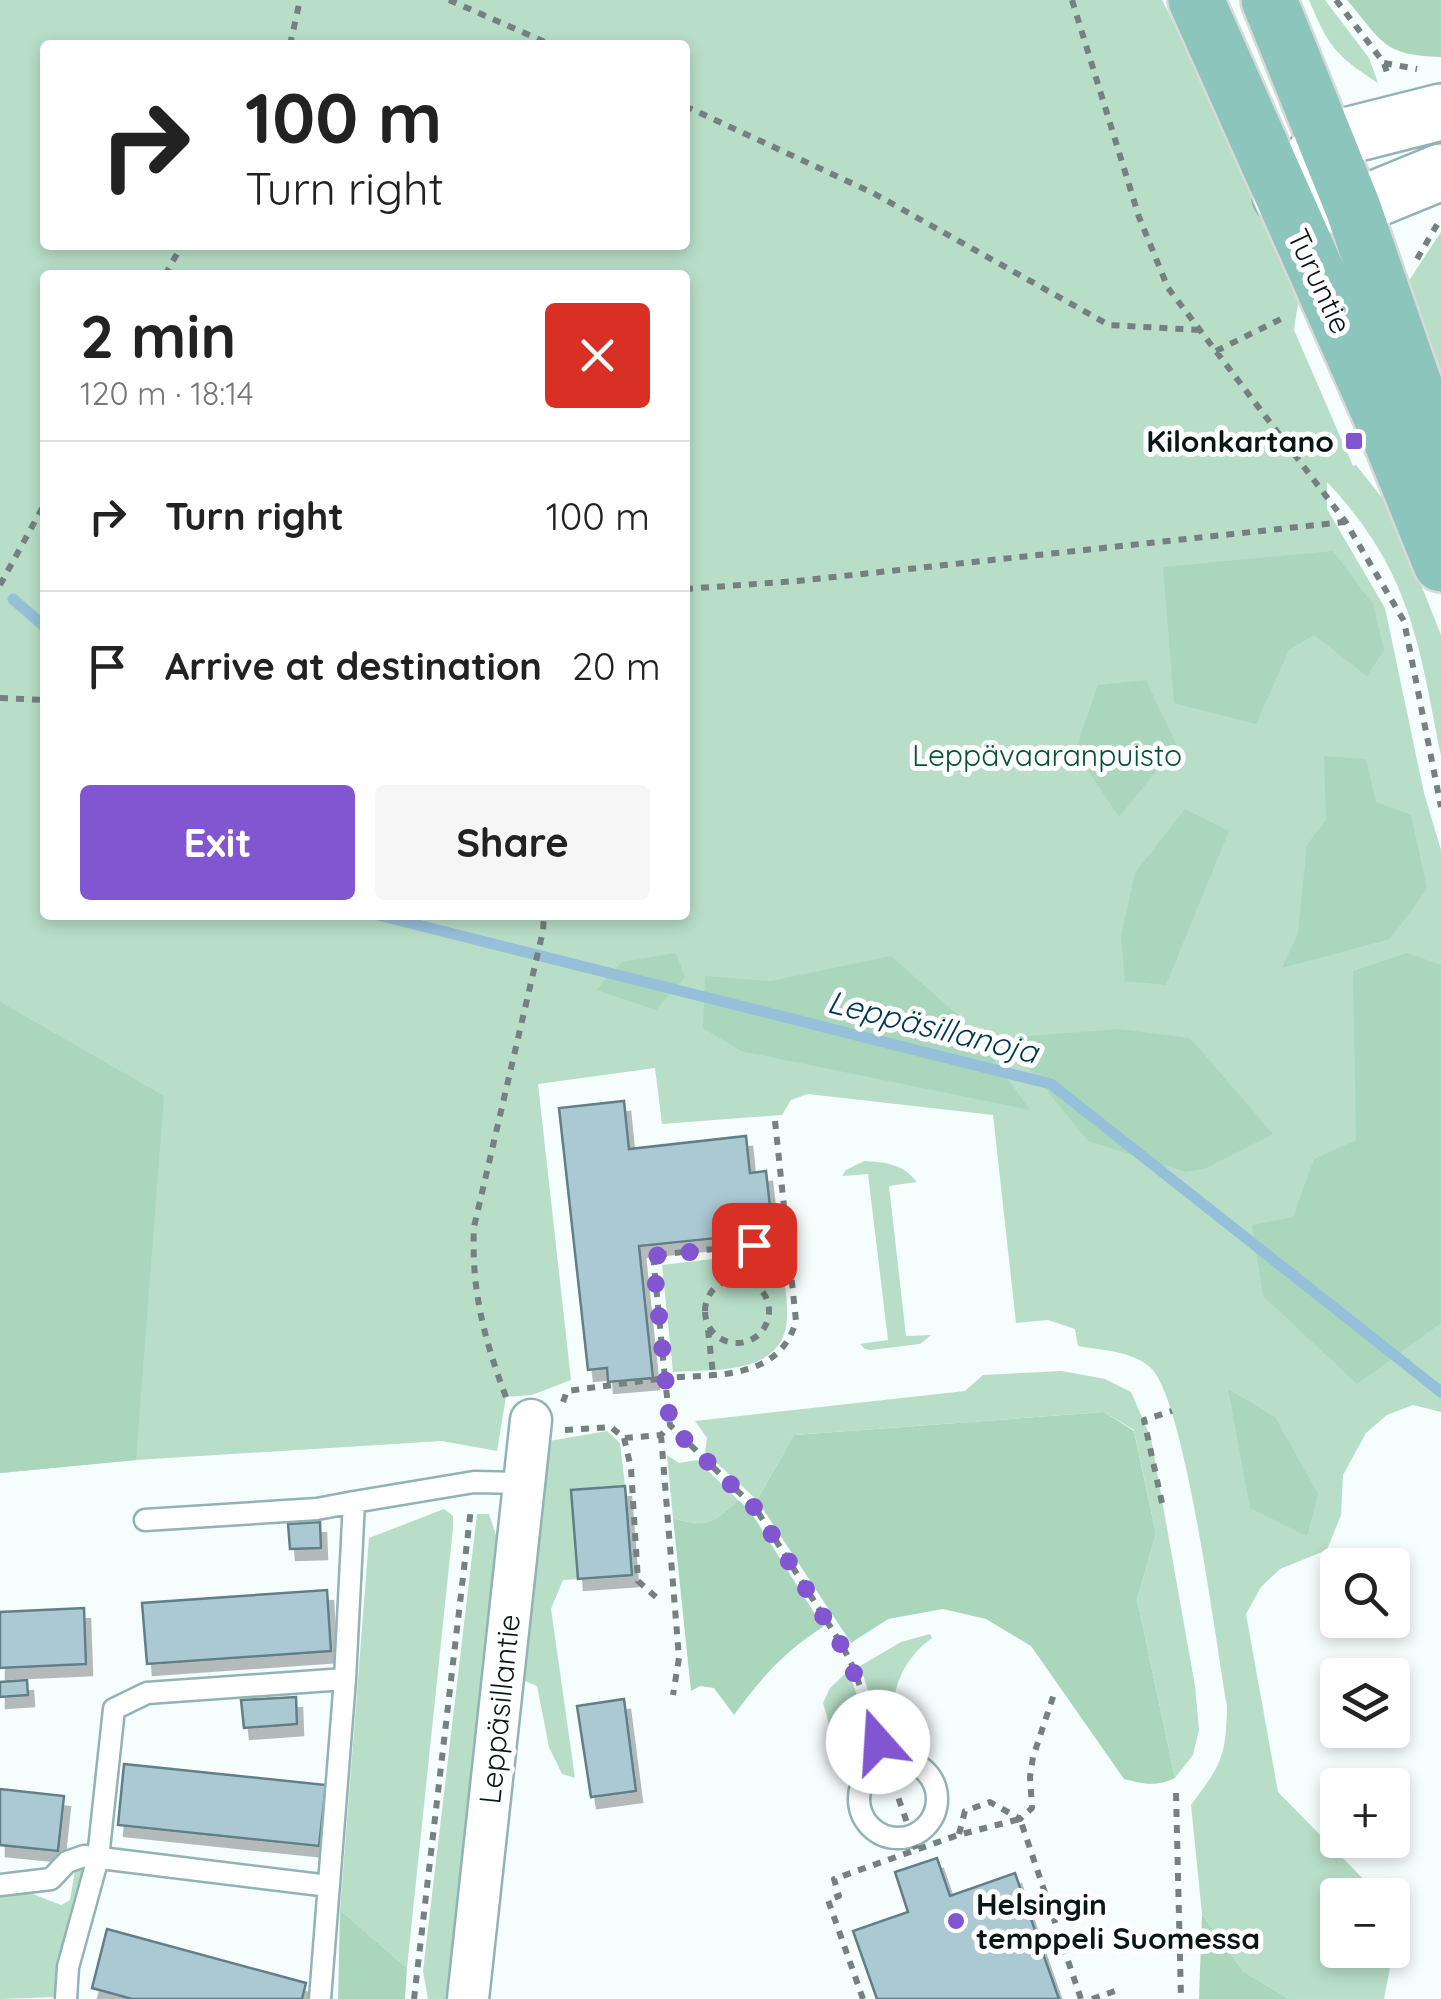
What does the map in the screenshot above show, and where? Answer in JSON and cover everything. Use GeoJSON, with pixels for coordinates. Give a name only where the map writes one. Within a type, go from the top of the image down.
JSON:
{"type":"FeatureCollection","features":[{"type":"Feature","properties":{"kind":"main road","name":"Turuntie"},"geometry":{"type":"LineString","coordinates":[[1196,0],[1384,423],[1441,564]]}},
{"type":"Feature","properties":{"kind":"main road","name":"Turuntie"},"geometry":{"type":"LineString","coordinates":[[1270,0],[1352,208],[1441,462]]}},
{"type":"Feature","properties":{"kind":"street"},"geometry":{"type":"LineString","coordinates":[[1441,112],[1326,141],[1281,196],[1352,208],[1441,172]]}},
{"type":"Feature","properties":{"kind":"street","name":"Leppäsillantie"},"geometry":{"type":"LineString","coordinates":[[468,1999],[524,1482],[537,1427]]}},
{"type":"Feature","properties":{"kind":"lane"},"geometry":{"type":"LineString","coordinates":[[145,1520],[317,1509],[474,1482],[524,1482]]}},
{"type":"Feature","properties":{"kind":"lane"},"geometry":{"type":"LineString","coordinates":[[320,1999],[345,1679],[354,1502]]}},
{"type":"Feature","properties":{"kind":"lane"},"geometry":{"type":"LineString","coordinates":[[66,1999],[68,1967],[98,1858],[114,1709],[148,1693],[345,1679]]}},
{"type":"Feature","properties":{"kind":"lane"},"geometry":{"type":"LineString","coordinates":[[886,1761],[911,1761],[932,1778],[936,1791],[933,1816],[914,1842],[876,1832],[860,1811],[860,1785],[867,1773],[886,1761]]}},
{"type":"Feature","properties":{"kind":"lane"},"geometry":{"type":"LineString","coordinates":[[0,1885],[52,1879],[67,1862],[84,1856],[329,1886]]}},
{"type":"Feature","properties":{"kind":"path"},"geometry":{"type":"LineString","coordinates":[[291,40],[300,0]]}},
{"type":"Feature","properties":{"kind":"path"},"geometry":{"type":"LineString","coordinates":[[449,0],[541,40]]}},
{"type":"Feature","properties":{"kind":"path"},"geometry":{"type":"LineString","coordinates":[[1072,0],[1139,217],[1168,288],[1346,522],[1404,620],[1441,807]]}},
{"type":"Feature","properties":{"kind":"path"},"geometry":{"type":"LineString","coordinates":[[1336,0],[1384,63]]}},
{"type":"Feature","properties":{"kind":"path"},"geometry":{"type":"LineString","coordinates":[[690,108],[872,192],[1109,325],[1200,330]]}},
{"type":"Feature","properties":{"kind":"path"},"geometry":{"type":"LineString","coordinates":[[1216,351],[1327,296]]}},
{"type":"Feature","properties":{"kind":"path"},"geometry":{"type":"LineString","coordinates":[[0,585],[40,512]]}},
{"type":"Feature","properties":{"kind":"path"},"geometry":{"type":"LineString","coordinates":[[690,589],[797,581],[1346,522]]}},
{"type":"Feature","properties":{"kind":"path"},"geometry":{"type":"LineString","coordinates":[[0,698],[40,700]]}},
{"type":"Feature","properties":{"kind":"path"},"geometry":{"type":"LineString","coordinates":[[544,920],[474,1227],[472,1272],[489,1353],[506,1397],[537,1427],[611,1427],[624,1438],[631,1468],[638,1581],[657,1598]]}},
{"type":"Feature","properties":{"kind":"path"},"geometry":{"type":"LineString","coordinates":[[537,1427],[566,1391],[760,1367],[780,1352],[796,1321],[775,1121]]}},
{"type":"Feature","properties":{"kind":"path"},"geometry":{"type":"LineString","coordinates":[[787,1242],[653,1256],[670,1425],[756,1509],[848,1656],[914,1842]]}},
{"type":"Feature","properties":{"kind":"path"},"geometry":{"type":"LineString","coordinates":[[713,1374],[704,1305],[714,1287],[724,1281],[790,1272]]}},
{"type":"Feature","properties":{"kind":"path"},"geometry":{"type":"LineString","coordinates":[[708,1325],[713,1334],[731,1343],[751,1340],[760,1334],[766,1324],[768,1302],[764,1292],[745,1280]]}},
{"type":"Feature","properties":{"kind":"path"},"geometry":{"type":"LineString","coordinates":[[1162,1503],[1144,1420],[1172,1411]]}},
{"type":"Feature","properties":{"kind":"path"},"geometry":{"type":"LineString","coordinates":[[624,1438],[660,1435],[670,1425]]}},
{"type":"Feature","properties":{"kind":"path"},"geometry":{"type":"LineString","coordinates":[[660,1435],[679,1658],[673,1695]]}},
{"type":"Feature","properties":{"kind":"path"},"geometry":{"type":"LineString","coordinates":[[414,1999],[474,1482]]}},
{"type":"Feature","properties":{"kind":"path"},"geometry":{"type":"LineString","coordinates":[[862,1999],[828,1900],[839,1896],[834,1879],[914,1842],[1020,1819],[1032,1808],[1033,1757],[1054,1694]]}},
{"type":"Feature","properties":{"kind":"path"},"geometry":{"type":"LineString","coordinates":[[1176,1794],[1181,1999]]}},
{"type":"Feature","properties":{"kind":"path"},"geometry":{"type":"LineString","coordinates":[[958,1835],[966,1810],[990,1802],[1020,1819],[1081,1999]]}},
{"type":"Feature","properties":{"kind":"path"},"geometry":{"type":"LineString","coordinates":[[1092,1999],[1118,1990]]}},
{"type":"Feature","properties":{"kind":"green space","name":"Leppävaaranpuisto"},"geometry":{"type":"Polygon","coordinates":[[[0,0],[1162,0],[1220,115],[1299,297],[1294,330],[1353,466],[1391,509],[1441,635],[1441,756],[1417,643],[1394,578],[1355,514],[1327,482],[1327,509],[1385,608],[1424,793],[1441,850],[1441,1412],[1413,1405],[1387,1415],[1366,1433],[1343,1475],[1341,1515],[1328,1548],[1320,1548],[1320,1553],[1280,1569],[1261,1587],[1246,1614],[1278,1792],[1320,1835],[1320,1858],[1343,1858],[1362,1878],[1320,1878],[1320,1968],[1390,1968],[1384,1999],[1289,1999],[1243,1971],[1202,1914],[1191,1805],[1220,1760],[1227,1706],[1198,1528],[1176,1427],[1164,1390],[1144,1362],[1116,1352],[1078,1346],[1075,1329],[1048,1320],[1016,1323],[993,1115],[808,1094],[791,1100],[782,1115],[662,1124],[655,1068],[538,1084],[571,1380],[532,1395],[506,1397],[497,1451],[442,1441],[136,1460],[0,1473],[0,0]]]}},
{"type":"Feature","properties":{"kind":"green space"},"geometry":{"type":"Polygon","coordinates":[[[1309,0],[1325,0],[1369,58],[1378,83],[1335,49],[1309,0]]]}},
{"type":"Feature","properties":{"kind":"green space"},"geometry":{"type":"Polygon","coordinates":[[[1347,0],[1441,0],[1441,57],[1406,53],[1385,44],[1347,0]]]}},
{"type":"Feature","properties":{"kind":"green space"},"geometry":{"type":"Polygon","coordinates":[[[1441,232],[1441,385],[1406,285],[1441,232]]]}},
{"type":"Feature","properties":{"kind":"green space"},"geometry":{"type":"Polygon","coordinates":[[[1333,551],[1373,604],[1384,650],[1367,676],[1314,635],[1289,650],[1256,724],[1174,703],[1163,567],[1333,551]]]}},
{"type":"Feature","properties":{"kind":"green space"},"geometry":{"type":"Polygon","coordinates":[[[1146,680],[1177,746],[1119,817],[1075,751],[1098,685],[1146,680]]]}},
{"type":"Feature","properties":{"kind":"green space"},"geometry":{"type":"Polygon","coordinates":[[[1324,756],[1366,759],[1376,802],[1411,815],[1427,889],[1390,939],[1282,968],[1298,933],[1307,845],[1326,819],[1324,756]]]}},
{"type":"Feature","properties":{"kind":"green space"},"geometry":{"type":"Polygon","coordinates":[[[1185,809],[1229,831],[1166,985],[1125,981],[1121,936],[1135,873],[1185,809]]]}},
{"type":"Feature","properties":{"kind":"green space"},"geometry":{"type":"Polygon","coordinates":[[[676,953],[685,977],[656,1010],[596,990],[622,962],[676,953]]]}},
{"type":"Feature","properties":{"kind":"green space"},"geometry":{"type":"Polygon","coordinates":[[[1407,953],[1441,965],[1441,1323],[1357,1384],[1263,1296],[1252,1225],[1293,1217],[1314,1159],[1356,1140],[1353,971],[1407,953]]]}},
{"type":"Feature","properties":{"kind":"green space"},"geometry":{"type":"Polygon","coordinates":[[[891,956],[968,1024],[1030,1110],[741,1051],[703,1028],[705,976],[771,981],[891,956]]]}},
{"type":"Feature","properties":{"kind":"green space"},"geometry":{"type":"Polygon","coordinates":[[[0,1002],[164,1096],[136,1460],[0,1473],[0,1002]]]}},
{"type":"Feature","properties":{"kind":"green space"},"geometry":{"type":"Polygon","coordinates":[[[1119,1029],[1190,1038],[1273,1134],[1204,1169],[1186,1172],[1088,1141],[1004,1038],[1119,1029]]]}},
{"type":"Feature","properties":{"kind":"green space"},"geometry":{"type":"Polygon","coordinates":[[[864,1161],[894,1165],[917,1182],[889,1186],[906,1336],[931,1335],[920,1344],[871,1350],[860,1344],[888,1340],[868,1174],[842,1176],[864,1161]]]}},
{"type":"Feature","properties":{"kind":"green space"},"geometry":{"type":"Polygon","coordinates":[[[779,1251],[787,1315],[784,1335],[775,1349],[746,1365],[673,1372],[662,1265],[779,1251]]]}},
{"type":"Feature","properties":{"kind":"green space"},"geometry":{"type":"Polygon","coordinates":[[[1062,1371],[1105,1379],[1131,1392],[1151,1438],[1195,1686],[1199,1730],[1193,1755],[1175,1778],[1137,1599],[1156,1534],[1134,1430],[1104,1412],[794,1435],[757,1500],[705,1452],[707,1438],[695,1421],[965,1391],[983,1375],[1062,1371]]]}},
{"type":"Feature","properties":{"kind":"green space"},"geometry":{"type":"Polygon","coordinates":[[[1228,1389],[1275,1417],[1318,1494],[1307,1536],[1250,1508],[1228,1389]]]}},
{"type":"Feature","properties":{"kind":"green space"},"geometry":{"type":"Polygon","coordinates":[[[1104,1412],[1134,1431],[1156,1534],[1137,1599],[1175,1778],[1156,1784],[1124,1779],[1031,1646],[986,1619],[943,1609],[888,1619],[851,1643],[757,1500],[794,1435],[1104,1412]]]}},
{"type":"Feature","properties":{"kind":"green space"},"geometry":{"type":"Polygon","coordinates":[[[607,1431],[620,1443],[625,1486],[571,1490],[578,1579],[563,1580],[551,1609],[575,1778],[562,1774],[549,1747],[537,1686],[525,1681],[549,1441],[607,1431]]]}},
{"type":"Feature","properties":{"kind":"green space"},"geometry":{"type":"Polygon","coordinates":[[[667,1455],[679,1463],[697,1460],[738,1500],[709,1522],[673,1518],[667,1455]]]}},
{"type":"Feature","properties":{"kind":"green space"},"geometry":{"type":"Polygon","coordinates":[[[738,1500],[749,1509],[823,1627],[774,1666],[734,1715],[714,1688],[700,1686],[691,1691],[673,1518],[709,1522],[738,1500]]]}},
{"type":"Feature","properties":{"kind":"green space"},"geometry":{"type":"Polygon","coordinates":[[[444,1509],[453,1516],[453,1528],[407,1968],[340,1910],[369,1538],[444,1509]]]}},
{"type":"Feature","properties":{"kind":"green space"},"geometry":{"type":"Polygon","coordinates":[[[477,1514],[489,1514],[497,1538],[446,1999],[428,1999],[423,1971],[477,1514]]]}},
{"type":"Feature","properties":{"kind":"green space"},"geometry":{"type":"Polygon","coordinates":[[[930,1634],[932,1638],[902,1673],[891,1724],[884,1738],[860,1666],[901,1642],[930,1634]]]}},
{"type":"Feature","properties":{"kind":"green space"},"geometry":{"type":"Polygon","coordinates":[[[848,1671],[875,1744],[851,1748],[830,1727],[823,1703],[830,1688],[848,1671]]]}},
{"type":"Feature","properties":{"kind":"green space"},"geometry":{"type":"Polygon","coordinates":[[[90,1864],[74,1909],[56,1997],[0,1999],[0,1893],[33,1894],[61,1905],[70,1900],[75,1870],[90,1864]]]}},
{"type":"Feature","properties":{"kind":"green space"},"geometry":{"type":"Polygon","coordinates":[[[340,1910],[407,1968],[405,1999],[338,1999],[340,1910]]]}},
{"type":"Feature","properties":{"kind":"green space"},"geometry":{"type":"Polygon","coordinates":[[[1202,1914],[1243,1971],[1289,1999],[1199,1999],[1202,1914]]]}},
{"type":"Feature","properties":{"kind":"building"},"geometry":{"type":"Polygon","coordinates":[[[624,1101],[629,1149],[746,1136],[750,1173],[766,1171],[771,1215],[754,1216],[756,1234],[639,1246],[653,1378],[608,1382],[607,1368],[588,1370],[559,1108],[624,1101]]]}},
{"type":"Feature","properties":{"kind":"building"},"geometry":{"type":"Polygon","coordinates":[[[625,1486],[632,1575],[578,1579],[571,1490],[625,1486]]]}},
{"type":"Feature","properties":{"kind":"building"},"geometry":{"type":"Polygon","coordinates":[[[320,1522],[321,1548],[290,1549],[288,1524],[320,1522]]]}},
{"type":"Feature","properties":{"kind":"building"},"geometry":{"type":"Polygon","coordinates":[[[327,1590],[331,1651],[147,1664],[142,1603],[327,1590]]]}},
{"type":"Feature","properties":{"kind":"building"},"geometry":{"type":"Polygon","coordinates":[[[84,1608],[86,1664],[0,1668],[0,1612],[84,1608]]]}},
{"type":"Feature","properties":{"kind":"building"},"geometry":{"type":"Polygon","coordinates":[[[27,1680],[28,1695],[0,1697],[0,1682],[27,1680]]]}},
{"type":"Feature","properties":{"kind":"building"},"geometry":{"type":"Polygon","coordinates":[[[296,1697],[297,1724],[244,1728],[241,1700],[296,1697]]]}},
{"type":"Feature","properties":{"kind":"building"},"geometry":{"type":"Polygon","coordinates":[[[624,1699],[636,1791],[591,1797],[577,1706],[624,1699]]]}},
{"type":"Feature","properties":{"kind":"building"},"geometry":{"type":"Polygon","coordinates":[[[124,1764],[326,1785],[319,1846],[118,1825],[124,1764]]]}},
{"type":"Feature","properties":{"kind":"building"},"geometry":{"type":"Polygon","coordinates":[[[0,1789],[64,1796],[58,1851],[0,1845],[0,1789]]]}},
{"type":"Feature","properties":{"kind":"building","name":"Helsingin temppeli Suomessa"},"geometry":{"type":"Polygon","coordinates":[[[937,1858],[950,1896],[1015,1873],[1059,1999],[877,1999],[853,1931],[908,1912],[895,1872],[937,1858]]]}},
{"type":"Feature","properties":{"kind":"building"},"geometry":{"type":"Polygon","coordinates":[[[107,1929],[306,1983],[302,1999],[132,1999],[92,1988],[107,1929]]]}},
{"type":"Feature","properties":{"kind":"waterway","name":"Leppäsillanoja"},"geometry":{"type":"LineString","coordinates":[[13,599],[40,623]]}},
{"type":"Feature","properties":{"kind":"waterway","name":"Leppäsillanoja"},"geometry":{"type":"LineString","coordinates":[[398,920],[1051,1084],[1441,1392]]}},
{"type":"Feature","properties":{"kind":"place","name":"Kilonkartano"},"geometry":{"type":"Point","coordinates":[1354,441]}},
{"type":"Feature","properties":{"kind":"place","name":"Helsingin temppeli Suomessa"},"geometry":{"type":"Point","coordinates":[956,1921]}},
{"type":"Feature","properties":{"kind":"route"},"geometry":{"type":"LineString","coordinates":[[754,1245],[653,1256],[670,1425],[756,1509],[848,1656],[878,1742]]}}]}
